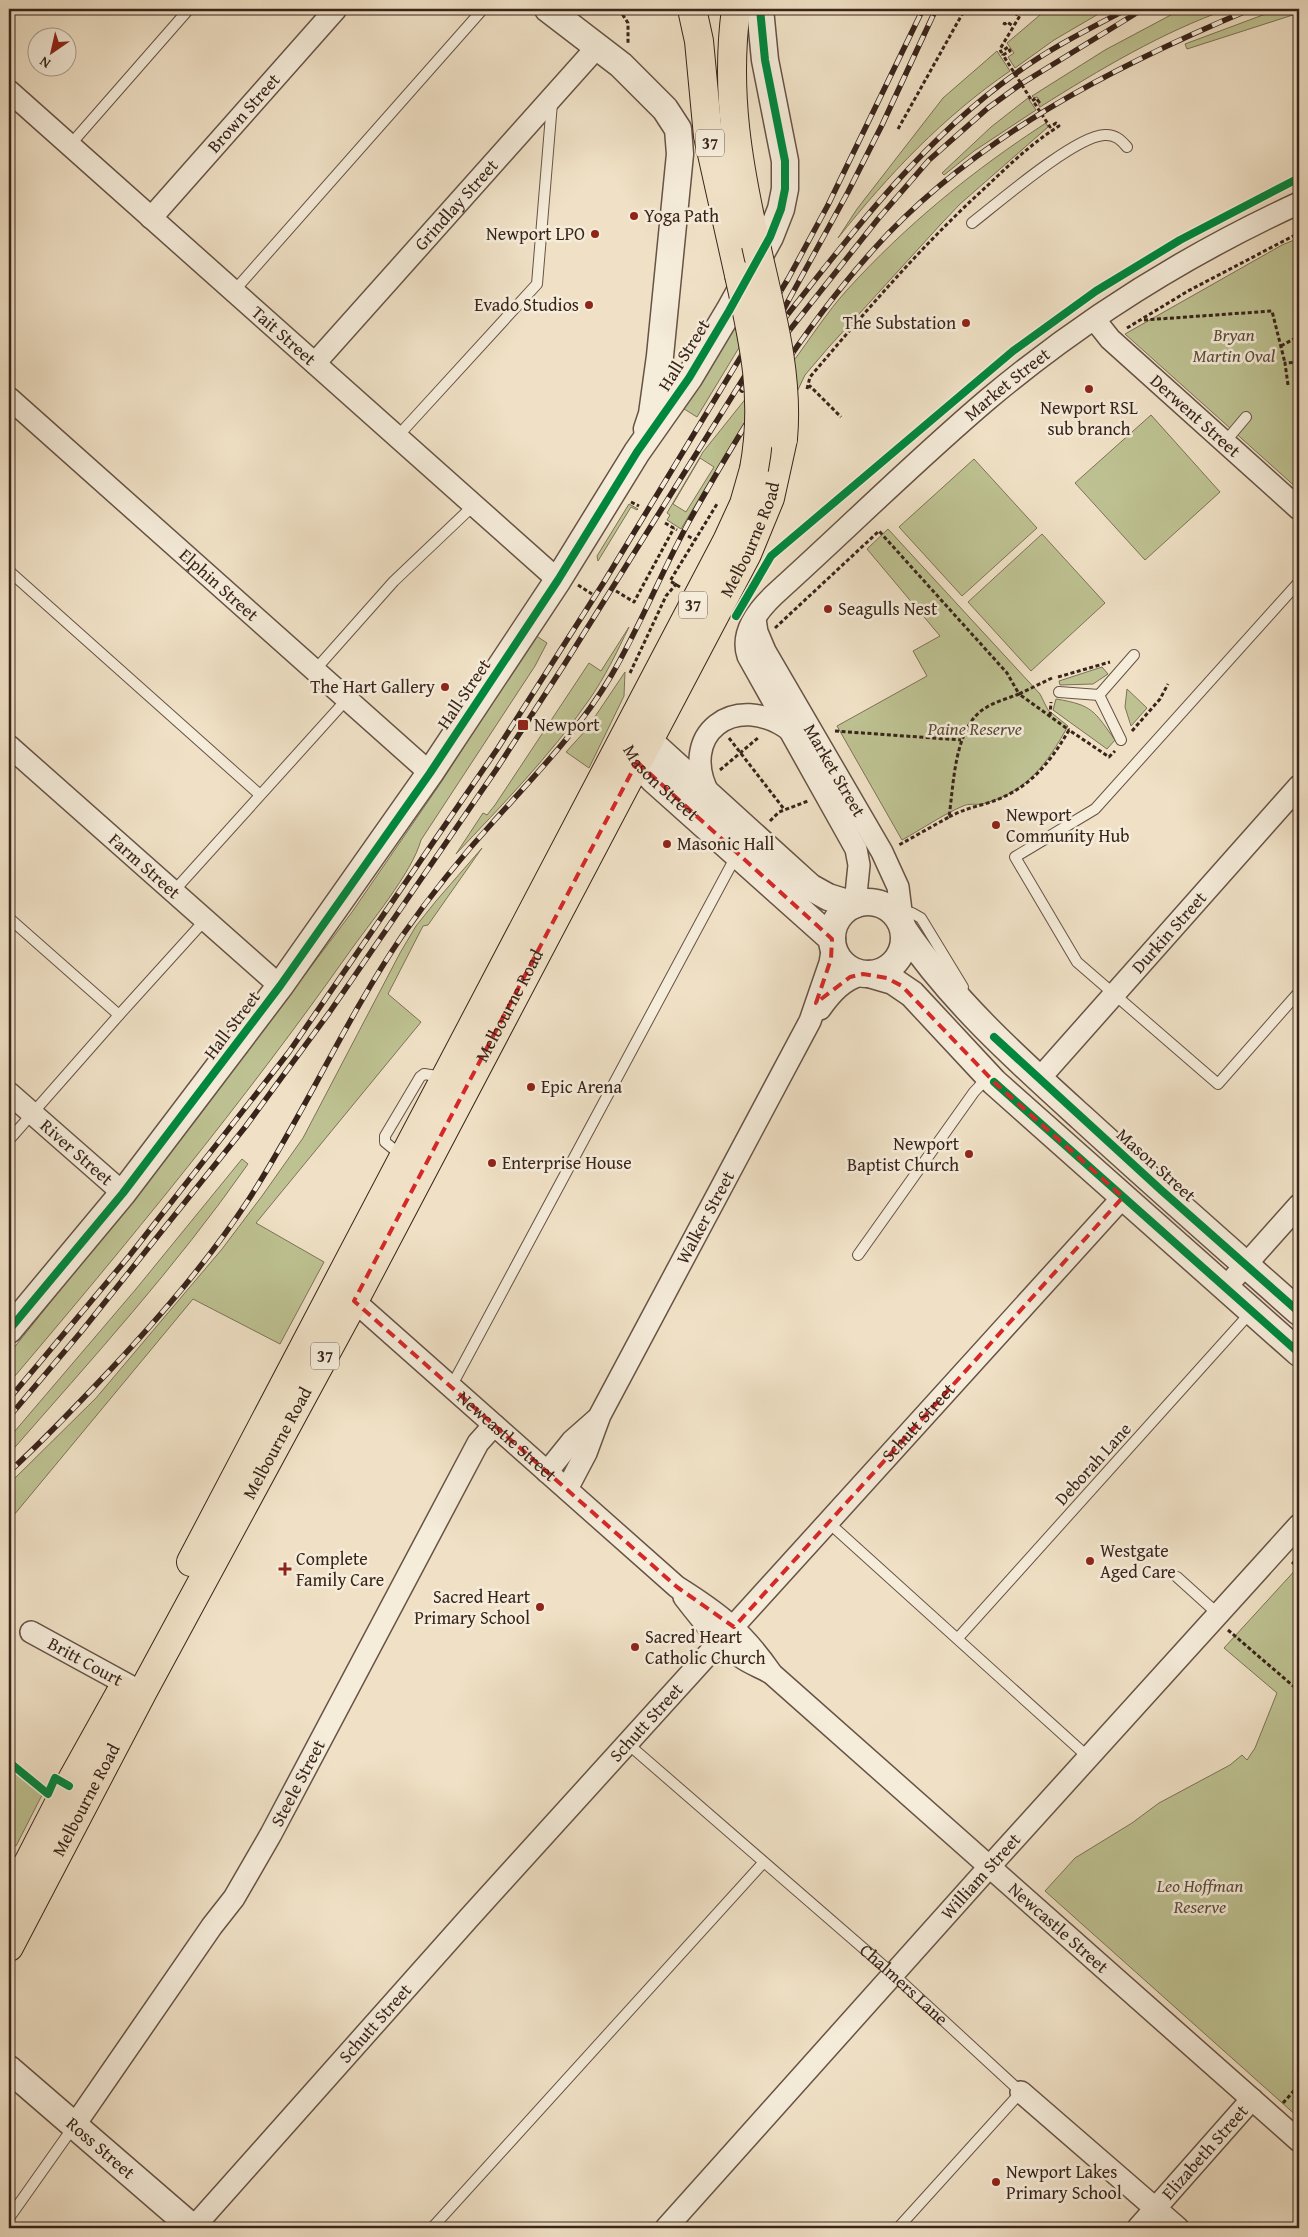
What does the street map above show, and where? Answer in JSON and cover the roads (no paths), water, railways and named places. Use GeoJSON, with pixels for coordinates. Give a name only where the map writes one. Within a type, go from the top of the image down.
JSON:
{"type":"FeatureCollection","features":[{"type":"Feature","properties":{"kind":"main road","name":"Melbourne Road"},"geometry":{"type":"LineString","coordinates":[[9,1947],[28,1874],[59,1803],[134,1688],[346,1294],[636,747],[744,504],[754,469],[760,436],[760,383],[756,351],[708,136],[699,41],[692,9]]}},
{"type":"Feature","properties":{"kind":"main road","name":"Melbourne Road"},"geometry":{"type":"LineString","coordinates":[[414,1164],[445,1078],[756,536],[770,498],[782,438],[784,406],[782,372],[744,192],[733,121],[731,55],[736,9]]}},
{"type":"Feature","properties":{"kind":"main road","name":"Melbourne Road"},"geometry":{"type":"LineString","coordinates":[[9,1900],[28,1874]]}},
{"type":"Feature","properties":{"kind":"street","name":"Brown Street"},"geometry":{"type":"LineString","coordinates":[[151,218],[336,9]]}},
{"type":"Feature","properties":{"kind":"street","name":"Hall Street"},"geometry":{"type":"LineString","coordinates":[[548,9],[598,46],[665,109],[675,123],[680,136],[680,154],[661,349],[652,414],[637,452]]}},
{"type":"Feature","properties":{"kind":"street","name":"Hall Street"},"geometry":{"type":"LineString","coordinates":[[576,9],[598,46]]}},
{"type":"Feature","properties":{"kind":"street","name":"Hall Street"},"geometry":{"type":"LineString","coordinates":[[9,1330],[122,1193],[280,986],[567,582],[637,452],[698,362],[764,248],[775,226],[784,195],[785,161],[765,60],[760,9]]}},
{"type":"Feature","properties":{"kind":"street","name":"Grindlay Street"},"geometry":{"type":"LineString","coordinates":[[315,364],[598,46]]}},
{"type":"Feature","properties":{"kind":"street","name":"Tait Street"},"geometry":{"type":"LineString","coordinates":[[9,91],[474,505],[567,582]]}},
{"type":"Feature","properties":{"kind":"street","name":"Market Street"},"geometry":{"type":"LineString","coordinates":[[854,904],[859,869],[858,854],[746,652],[746,640],[755,618],[774,594],[988,400],[1095,320],[1190,258],[1299,202]]}},
{"type":"Feature","properties":{"kind":"street","name":"Derwent Street"},"geometry":{"type":"LineString","coordinates":[[1095,320],[1110,339],[1299,509]]}},
{"type":"Feature","properties":{"kind":"street"},"geometry":{"type":"LineString","coordinates":[[661,349],[666,360],[673,366],[683,368],[698,362]]}},
{"type":"Feature","properties":{"kind":"street","name":"Elphin Street"},"geometry":{"type":"LineString","coordinates":[[9,398],[430,773]]}},
{"type":"Feature","properties":{"kind":"street","name":"Market Street"},"geometry":{"type":"LineString","coordinates":[[755,618],[757,632],[765,651],[882,852],[896,881],[897,918]]}},
{"type":"Feature","properties":{"kind":"street"},"geometry":{"type":"LineString","coordinates":[[712,785],[701,772],[701,754],[706,738],[718,724],[735,716],[752,714],[770,718],[791,731]]}},
{"type":"Feature","properties":{"kind":"street","name":"Farm Street"},"geometry":{"type":"LineString","coordinates":[[9,746],[280,986]]}},
{"type":"Feature","properties":{"kind":"street","name":"Mason Street"},"geometry":{"type":"LineString","coordinates":[[636,747],[712,785],[810,887],[828,897],[854,904]]}},
{"type":"Feature","properties":{"kind":"street","name":"Mason Street"},"geometry":{"type":"LineString","coordinates":[[636,747],[738,853],[832,942]]}},
{"type":"Feature","properties":{"kind":"street","name":"Durkin Street"},"geometry":{"type":"LineString","coordinates":[[1039,1080],[1299,786]]}},
{"type":"Feature","properties":{"kind":"street"},"geometry":{"type":"LineString","coordinates":[[866,974],[886,970],[895,963],[903,947],[897,918],[869,902],[854,904],[836,921],[832,942],[836,955],[843,964],[866,974],[887,978],[907,989],[988,1076],[1299,1353]]}},
{"type":"Feature","properties":{"kind":"street","name":"Mason Street"},"geometry":{"type":"LineString","coordinates":[[897,918],[922,957],[946,986],[994,1037],[1039,1080],[1299,1312]]}},
{"type":"Feature","properties":{"kind":"street","name":"Walker Street"},"geometry":{"type":"LineString","coordinates":[[567,1489],[586,1453],[600,1415],[810,1021],[830,963],[832,942]]}},
{"type":"Feature","properties":{"kind":"street","name":"Walker Street"},"geometry":{"type":"LineString","coordinates":[[810,1021],[842,984],[850,978],[866,974]]}},
{"type":"Feature","properties":{"kind":"street","name":"River Street"},"geometry":{"type":"LineString","coordinates":[[9,1093],[122,1193]]}},
{"type":"Feature","properties":{"kind":"street","name":"Schutt Street"},"geometry":{"type":"LineString","coordinates":[[193,2228],[468,1919],[1123,1196]]}},
{"type":"Feature","properties":{"kind":"street"},"geometry":{"type":"LineString","coordinates":[[1225,1288],[1299,1205]]}},
{"type":"Feature","properties":{"kind":"street","name":"Newcastle Street"},"geometry":{"type":"LineString","coordinates":[[346,1294],[677,1587],[704,1624],[728,1634],[742,1658],[772,1674],[1299,2141]]}},
{"type":"Feature","properties":{"kind":"street","name":"Walker Street"},"geometry":{"type":"LineString","coordinates":[[547,1472],[572,1441],[600,1415]]}},
{"type":"Feature","properties":{"kind":"street","name":"Steele Street"},"geometry":{"type":"LineString","coordinates":[[74,2126],[212,1926],[234,1898],[271,1834],[478,1443],[494,1425]]}},
{"type":"Feature","properties":{"kind":"street","name":"William Street"},"geometry":{"type":"LineString","coordinates":[[666,2228],[1088,1757],[1299,1525]]}},
{"type":"Feature","properties":{"kind":"street","name":"Britt Court"},"geometry":{"type":"LineString","coordinates":[[31,1632],[134,1688]]}},
{"type":"Feature","properties":{"kind":"street","name":"Ross Street"},"geometry":{"type":"LineString","coordinates":[[9,2069],[193,2228]]}},
{"type":"Feature","properties":{"kind":"street","name":"Chalmers Lane"},"geometry":{"type":"LineString","coordinates":[[1021,2092],[1178,2228]]}},
{"type":"Feature","properties":{"kind":"street","name":"Elizabeth Street"},"geometry":{"type":"LineString","coordinates":[[1138,2228],[1252,2099]]}},
{"type":"Feature","properties":{"kind":"lane"},"geometry":{"type":"LineString","coordinates":[[70,146],[189,9]]}},
{"type":"Feature","properties":{"kind":"lane"},"geometry":{"type":"LineString","coordinates":[[234,291],[483,9]]}},
{"type":"Feature","properties":{"kind":"lane"},"geometry":{"type":"LineString","coordinates":[[397,437],[537,284],[552,97]]}},
{"type":"Feature","properties":{"kind":"lane"},"geometry":{"type":"LineString","coordinates":[[972,223],[1056,159],[1088,140],[1106,134],[1120,140],[1127,148]]}},
{"type":"Feature","properties":{"kind":"lane"},"geometry":{"type":"LineString","coordinates":[[1224,442],[1246,417]]}},
{"type":"Feature","properties":{"kind":"lane"},"geometry":{"type":"LineString","coordinates":[[315,670],[394,582],[474,505]]}},
{"type":"Feature","properties":{"kind":"lane"},"geometry":{"type":"LineString","coordinates":[[9,571],[259,794]]}},
{"type":"Feature","properties":{"kind":"lane"},"geometry":{"type":"LineString","coordinates":[[1299,582],[1095,809],[1015,857],[1077,962],[1218,1084],[1299,992]]}},
{"type":"Feature","properties":{"kind":"lane"},"geometry":{"type":"LineString","coordinates":[[1099,694],[1134,654]]}},
{"type":"Feature","properties":{"kind":"lane"},"geometry":{"type":"LineString","coordinates":[[1059,692],[1099,694]]}},
{"type":"Feature","properties":{"kind":"lane"},"geometry":{"type":"LineString","coordinates":[[1099,694],[1124,738]]}},
{"type":"Feature","properties":{"kind":"lane"},"geometry":{"type":"LineString","coordinates":[[174,892],[259,794],[346,699]]}},
{"type":"Feature","properties":{"kind":"lane"},"geometry":{"type":"LineString","coordinates":[[451,1387],[738,853]]}},
{"type":"Feature","properties":{"kind":"lane"},"geometry":{"type":"LineString","coordinates":[[9,918],[119,1015]]}},
{"type":"Feature","properties":{"kind":"lane"},"geometry":{"type":"LineString","coordinates":[[9,1140],[205,920]]}},
{"type":"Feature","properties":{"kind":"lane"},"geometry":{"type":"LineString","coordinates":[[858,1255],[974,1092],[988,1076]]}},
{"type":"Feature","properties":{"kind":"lane","name":"Deborah Lane"},"geometry":{"type":"LineString","coordinates":[[958,1638],[1252,1311]]}},
{"type":"Feature","properties":{"kind":"lane"},"geometry":{"type":"LineString","coordinates":[[828,1522],[1088,1757]]}},
{"type":"Feature","properties":{"kind":"lane"},"geometry":{"type":"LineString","coordinates":[[1177,1577],[1217,1616]]}},
{"type":"Feature","properties":{"kind":"lane","name":"Chalmers Lane"},"geometry":{"type":"LineString","coordinates":[[628,1744],[893,1974],[1021,2092]]}},
{"type":"Feature","properties":{"kind":"lane"},"geometry":{"type":"LineString","coordinates":[[432,2228],[763,1863]]}},
{"type":"Feature","properties":{"kind":"lane"},"geometry":{"type":"LineString","coordinates":[[898,2228],[1021,2092]]}},
{"type":"Feature","properties":{"kind":"lane"},"geometry":{"type":"LineString","coordinates":[[9,2218],[74,2126]]}},
{"type":"Feature","properties":{"kind":"railway"},"geometry":{"type":"LineString","coordinates":[[9,1399],[130,1255],[289,1052],[498,748],[604,582],[788,279],[828,205],[923,9]]}},
{"type":"Feature","properties":{"kind":"railway"},"geometry":{"type":"LineString","coordinates":[[9,1417],[81,1332],[246,1126],[329,1013],[496,770],[763,347],[848,192],[882,125],[936,9]]}},
{"type":"Feature","properties":{"kind":"railway"},"geometry":{"type":"LineString","coordinates":[[781,323],[889,190],[949,128],[981,100],[1028,65],[1070,39],[1127,9]]}},
{"type":"Feature","properties":{"kind":"railway"},"geometry":{"type":"LineString","coordinates":[[742,390],[878,219],[929,160],[988,108],[1021,84],[1143,9]]}},
{"type":"Feature","properties":{"kind":"railway"},"geometry":{"type":"LineString","coordinates":[[9,1472],[62,1421],[113,1367],[167,1307],[234,1222],[269,1167],[362,1001],[402,936],[458,863],[556,751],[599,696],[632,637],[691,518],[753,413],[822,313],[873,250],[912,210],[955,173],[1000,140],[1048,109],[1148,55],[1251,9]]}},
{"type":"Feature","properties":{"kind":"place","name":"Yoga Path"},"geometry":{"type":"Point","coordinates":[634,216]}},
{"type":"Feature","properties":{"kind":"place","name":"Newport LPO"},"geometry":{"type":"Point","coordinates":[595,234]}},
{"type":"Feature","properties":{"kind":"place","name":"Evado Studios"},"geometry":{"type":"Point","coordinates":[589,305]}},
{"type":"Feature","properties":{"kind":"place","name":"The Substation"},"geometry":{"type":"Point","coordinates":[966,323]}},
{"type":"Feature","properties":{"kind":"place","name":"Newport RSL sub branch"},"geometry":{"type":"Point","coordinates":[1089,389]}},
{"type":"Feature","properties":{"kind":"place","name":"Seagulls Nest"},"geometry":{"type":"Point","coordinates":[828,609]}},
{"type":"Feature","properties":{"kind":"place","name":"The Hart Gallery"},"geometry":{"type":"Point","coordinates":[445,687]}},
{"type":"Feature","properties":{"kind":"place","name":"Newport"},"geometry":{"type":"Point","coordinates":[523,725]}},
{"type":"Feature","properties":{"kind":"place","name":"Newport Community Hub"},"geometry":{"type":"Point","coordinates":[996,825]}},
{"type":"Feature","properties":{"kind":"place","name":"Masonic Hall"},"geometry":{"type":"Point","coordinates":[667,844]}},
{"type":"Feature","properties":{"kind":"place","name":"Epic Arena"},"geometry":{"type":"Point","coordinates":[531,1087]}},
{"type":"Feature","properties":{"kind":"place","name":"Newport Baptist Church"},"geometry":{"type":"Point","coordinates":[969,1154]}},
{"type":"Feature","properties":{"kind":"place","name":"Enterprise House"},"geometry":{"type":"Point","coordinates":[492,1163]}},
{"type":"Feature","properties":{"kind":"place","name":"Westgate Aged Care"},"geometry":{"type":"Point","coordinates":[1090,1561]}},
{"type":"Feature","properties":{"kind":"place","name":"Complete Family Care"},"geometry":{"type":"Point","coordinates":[285,1569]}},
{"type":"Feature","properties":{"kind":"place","name":"Sacred Heart Primary School"},"geometry":{"type":"Point","coordinates":[540,1607]}},
{"type":"Feature","properties":{"kind":"place","name":"Sacred Heart Catholic Church"},"geometry":{"type":"Point","coordinates":[635,1647]}},
{"type":"Feature","properties":{"kind":"place","name":"Newport Lakes Primary School"},"geometry":{"type":"Point","coordinates":[996,2182]}},
{"type":"Feature","properties":{"kind":"park label","name":"Bryan Martin Oval"},"geometry":{"type":"Point","coordinates":[1234,345]}},
{"type":"Feature","properties":{"kind":"park label","name":"Paine Reserve"},"geometry":{"type":"Point","coordinates":[975,729]}},
{"type":"Feature","properties":{"kind":"park label","name":"Leo Hoffman Reserve"},"geometry":{"type":"Point","coordinates":[1200,1896]}}]}
